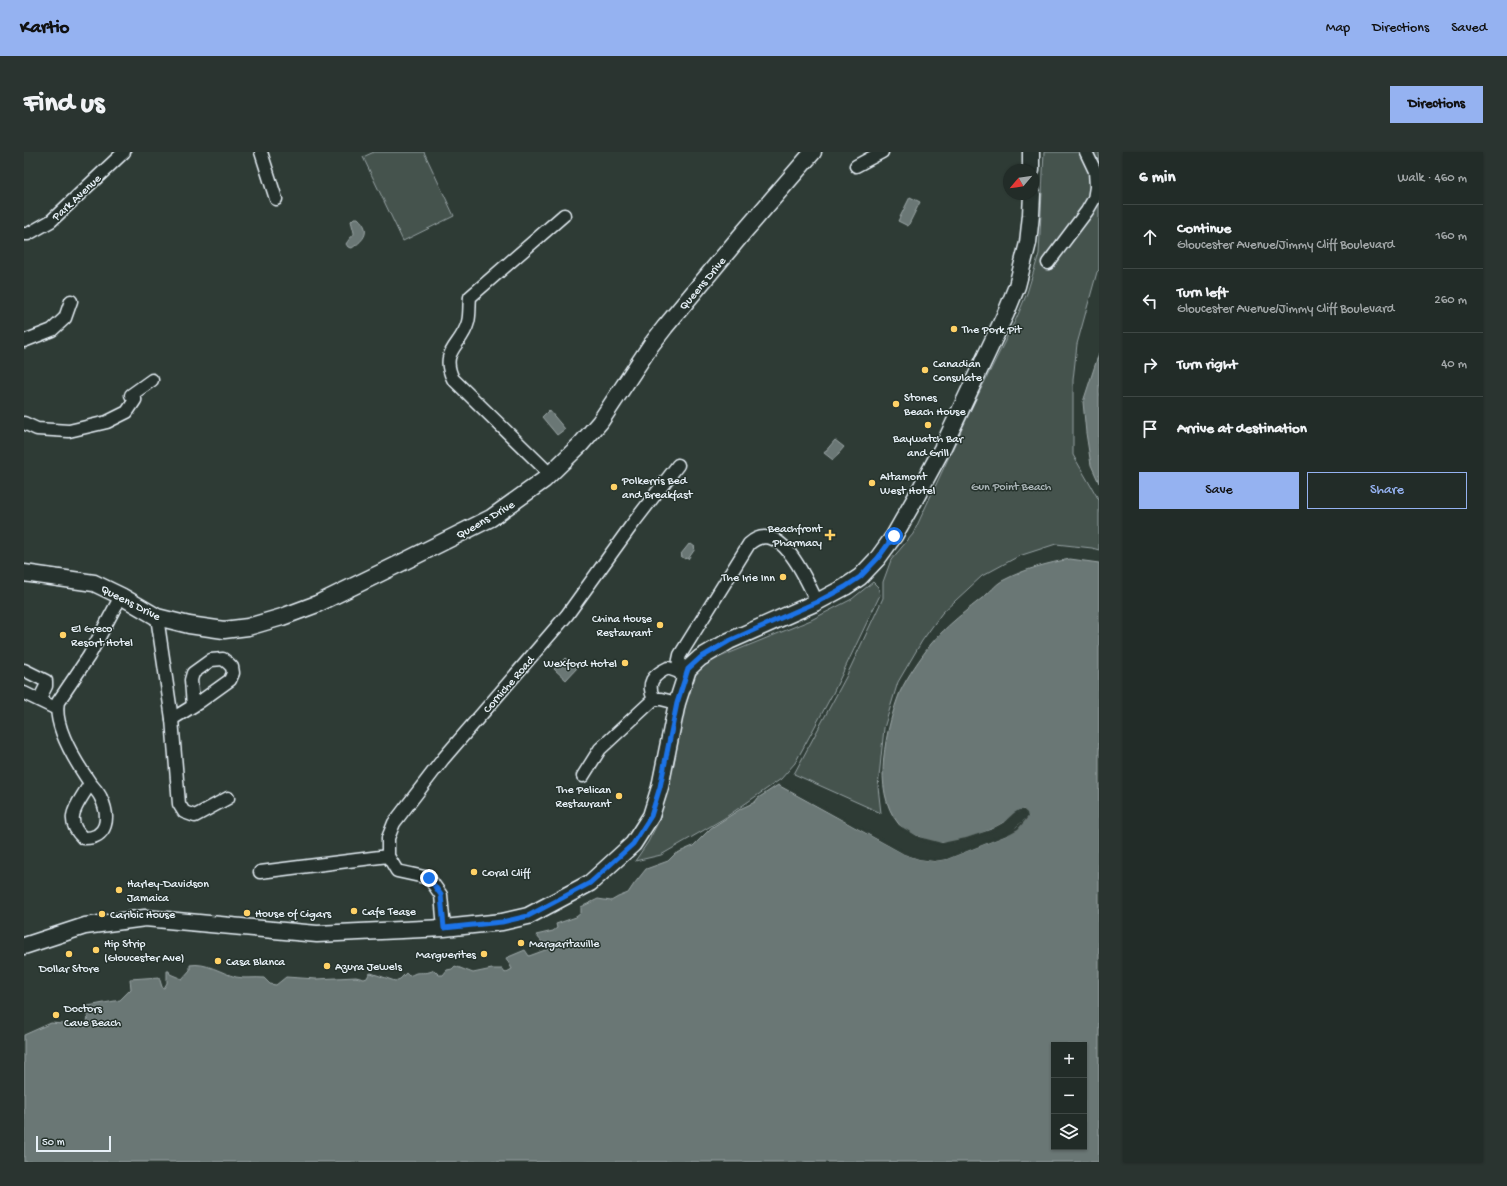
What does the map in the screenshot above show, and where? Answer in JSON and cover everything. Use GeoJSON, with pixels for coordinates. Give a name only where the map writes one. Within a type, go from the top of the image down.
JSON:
{"type":"FeatureCollection","features":[{"type":"Feature","properties":{"kind":"main road","name":"Queens Drive"},"geometry":{"type":"LineString","coordinates":[[24,574],[94,583],[121,596],[157,617],[189,626],[224,630],[248,627],[318,604],[491,518],[531,491],[581,444],[600,422],[618,397],[651,345],[665,327],[813,152]]}},
{"type":"Feature","properties":{"kind":"main road"},"geometry":{"type":"LineString","coordinates":[[1031,152],[1031,164]]}},
{"type":"Feature","properties":{"kind":"main road"},"geometry":{"type":"LineString","coordinates":[[24,946],[85,926],[145,918],[317,934],[444,928],[502,922],[528,916],[590,883],[633,844],[651,816],[657,800],[677,703],[681,676],[712,649],[817,602],[845,587],[860,577],[878,558],[894,536],[943,447],[987,356],[1014,292],[1028,243],[1032,200]]}},
{"type":"Feature","properties":{"kind":"street","name":"Park Avenue"},"geometry":{"type":"LineString","coordinates":[[24,234],[28,234],[51,221],[124,152]]}},
{"type":"Feature","properties":{"kind":"street"},"geometry":{"type":"LineString","coordinates":[[261,152],[276,199]]}},
{"type":"Feature","properties":{"kind":"street"},"geometry":{"type":"LineString","coordinates":[[856,166],[882,152]]}},
{"type":"Feature","properties":{"kind":"street"},"geometry":{"type":"LineString","coordinates":[[1024,152],[1027,164]]}},
{"type":"Feature","properties":{"kind":"street"},"geometry":{"type":"LineString","coordinates":[[1048,263],[1087,211],[1094,199],[1096,187],[1095,171],[1086,152]]}},
{"type":"Feature","properties":{"kind":"street"},"geometry":{"type":"LineString","coordinates":[[550,474],[453,379],[449,371],[449,355],[468,322],[470,297],[564,215]]}},
{"type":"Feature","properties":{"kind":"street"},"geometry":{"type":"LineString","coordinates":[[24,341],[52,330],[65,318],[71,301]]}},
{"type":"Feature","properties":{"kind":"street"},"geometry":{"type":"LineString","coordinates":[[24,423],[37,430],[69,431],[107,422],[127,412],[135,400],[131,395],[152,380]]}},
{"type":"Feature","properties":{"kind":"street","name":"Corniche Road"},"geometry":{"type":"LineString","coordinates":[[388,856],[388,838],[394,823],[443,759],[567,615],[631,526],[678,465]]}},
{"type":"Feature","properties":{"kind":"street"},"geometry":{"type":"LineString","coordinates":[[681,676],[678,664],[680,655],[749,544],[755,539],[763,537],[774,540],[789,552],[799,566],[817,602]]}},
{"type":"Feature","properties":{"kind":"street"},"geometry":{"type":"LineString","coordinates":[[90,783],[76,762],[62,732],[57,716],[58,702],[89,656],[121,596]]}},
{"type":"Feature","properties":{"kind":"street"},"geometry":{"type":"LineString","coordinates":[[157,617],[172,719],[179,804],[184,812],[195,816],[228,798]]}},
{"type":"Feature","properties":{"kind":"street"},"geometry":{"type":"LineString","coordinates":[[654,699],[650,691],[650,686],[654,676],[668,668],[681,676]]}},
{"type":"Feature","properties":{"kind":"street"},"geometry":{"type":"LineString","coordinates":[[24,670],[46,681],[46,686],[39,700]]}},
{"type":"Feature","properties":{"kind":"street"},"geometry":{"type":"LineString","coordinates":[[24,693],[57,709]]}},
{"type":"Feature","properties":{"kind":"street"},"geometry":{"type":"LineString","coordinates":[[582,776],[600,749],[654,699],[677,703]]}},
{"type":"Feature","properties":{"kind":"street"},"geometry":{"type":"LineString","coordinates":[[172,719],[193,706]]}},
{"type":"Feature","properties":{"kind":"street"},"geometry":{"type":"LineString","coordinates":[[260,872],[388,856],[397,871],[429,878],[441,895],[444,928]]}},
{"type":"Feature","properties":{"kind":"green space"},"geometry":{"type":"Polygon","coordinates":[[[374,152],[424,152],[454,216],[403,241],[363,157],[374,152]]]}},
{"type":"Feature","properties":{"kind":"green space","name":"Gun Point Beach"},"geometry":{"type":"Polygon","coordinates":[[[1044,152],[1099,152],[1099,270],[1097,272],[1077,344],[1073,380],[1073,455],[1099,500],[1099,550],[1056,544],[1019,556],[982,576],[942,613],[922,641],[898,682],[884,728],[878,787],[881,813],[794,774],[846,677],[883,598],[883,582],[891,560],[913,534],[974,403],[1017,317],[1027,293],[1039,254],[1044,152]]]}},
{"type":"Feature","properties":{"kind":"green space"},"geometry":{"type":"Polygon","coordinates":[[[873,582],[878,587],[880,595],[833,693],[795,763],[781,779],[723,819],[661,855],[635,861],[648,842],[660,819],[679,703],[687,687],[701,668],[715,659],[811,620],[852,599],[873,582]]]}},
{"type":"Feature","properties":{"kind":"shaded area"},"geometry":{"type":"Polygon","coordinates":[[[910,197],[920,202],[908,226],[898,221],[910,197]]]}},
{"type":"Feature","properties":{"kind":"shaded area"},"geometry":{"type":"Polygon","coordinates":[[[354,218],[358,218],[365,227],[365,235],[360,242],[352,248],[348,247],[346,244],[354,234],[351,221],[354,218]]]}},
{"type":"Feature","properties":{"kind":"shaded area"},"geometry":{"type":"Polygon","coordinates":[[[1099,353],[1099,483],[1091,465],[1083,402],[1099,353]]]}},
{"type":"Feature","properties":{"kind":"shaded area"},"geometry":{"type":"Polygon","coordinates":[[[549,410],[565,429],[557,435],[542,417],[549,410]]]}},
{"type":"Feature","properties":{"kind":"shaded area"},"geometry":{"type":"Polygon","coordinates":[[[835,440],[844,447],[833,460],[824,453],[835,440]]]}},
{"type":"Feature","properties":{"kind":"shaded area"},"geometry":{"type":"Polygon","coordinates":[[[689,544],[695,547],[695,549],[688,559],[685,559],[681,556],[681,554],[689,544]]]}},
{"type":"Feature","properties":{"kind":"shaded area"},"geometry":{"type":"Polygon","coordinates":[[[1070,559],[1099,563],[1099,1162],[24,1162],[24,1035],[51,1023],[87,1026],[88,1006],[120,1000],[131,989],[130,979],[159,977],[162,987],[164,988],[167,983],[167,971],[169,971],[170,974],[182,979],[190,970],[190,965],[196,964],[208,966],[236,977],[264,978],[270,984],[276,985],[286,977],[316,979],[356,977],[364,979],[371,973],[395,981],[400,979],[406,973],[409,976],[416,973],[434,970],[439,975],[443,975],[447,970],[452,969],[455,966],[473,973],[492,969],[502,969],[505,973],[512,969],[506,958],[525,950],[529,956],[548,949],[536,935],[553,931],[557,928],[556,924],[576,917],[581,913],[581,907],[598,899],[611,901],[628,893],[646,869],[668,861],[675,854],[693,846],[711,828],[742,808],[755,802],[758,798],[778,785],[904,854],[919,859],[934,861],[947,859],[1007,835],[1028,817],[1024,810],[1016,813],[1001,824],[972,837],[955,842],[934,842],[904,829],[898,823],[890,809],[885,794],[883,777],[886,741],[900,692],[914,667],[937,637],[1001,581],[1045,565],[1070,559]]]}},
{"type":"Feature","properties":{"kind":"shaded area"},"geometry":{"type":"Polygon","coordinates":[[[565,658],[577,668],[566,680],[554,669],[565,658]]]}},
{"type":"Feature","properties":{"kind":"pier"},"geometry":{"type":"Polygon","coordinates":[[[782,784],[905,852],[919,857],[934,859],[946,857],[1006,833],[1024,820],[1026,814],[1020,812],[1004,825],[991,832],[967,840],[943,845],[929,843],[918,839],[906,833],[895,823],[919,837],[942,843],[966,838],[990,830],[1003,823],[1019,810],[1024,810],[1028,817],[1018,829],[1007,835],[947,859],[934,861],[919,859],[904,854],[780,785],[782,784]]]}},
{"type":"Feature","properties":{"kind":"place","name":"The Pork Pit"},"geometry":{"type":"Point","coordinates":[954,329]}},
{"type":"Feature","properties":{"kind":"place","name":"Canadian Consulate"},"geometry":{"type":"Point","coordinates":[925,370]}},
{"type":"Feature","properties":{"kind":"place","name":"Stones Beach House"},"geometry":{"type":"Point","coordinates":[896,404]}},
{"type":"Feature","properties":{"kind":"place","name":"Baywatch Bar and Grill"},"geometry":{"type":"Point","coordinates":[928,425]}},
{"type":"Feature","properties":{"kind":"place","name":"Altamont West Hotel"},"geometry":{"type":"Point","coordinates":[872,483]}},
{"type":"Feature","properties":{"kind":"place","name":"Polkerris Bed and Breakfast"},"geometry":{"type":"Point","coordinates":[614,487]}},
{"type":"Feature","properties":{"kind":"place","name":"Beachfront Pharmacy"},"geometry":{"type":"Point","coordinates":[830,535]}},
{"type":"Feature","properties":{"kind":"place","name":"The Irie Inn"},"geometry":{"type":"Point","coordinates":[783,577]}},
{"type":"Feature","properties":{"kind":"place","name":"China House Restaurant"},"geometry":{"type":"Point","coordinates":[660,625]}},
{"type":"Feature","properties":{"kind":"place","name":"El Greco Resort Hotel"},"geometry":{"type":"Point","coordinates":[63,635]}},
{"type":"Feature","properties":{"kind":"place","name":"Wexford Hotel"},"geometry":{"type":"Point","coordinates":[625,663]}},
{"type":"Feature","properties":{"kind":"place","name":"The Pelican Restaurant"},"geometry":{"type":"Point","coordinates":[619,796]}},
{"type":"Feature","properties":{"kind":"place","name":"Coral Cliff"},"geometry":{"type":"Point","coordinates":[474,872]}},
{"type":"Feature","properties":{"kind":"place","name":"Harley-Davidson Jamaica"},"geometry":{"type":"Point","coordinates":[119,890]}},
{"type":"Feature","properties":{"kind":"place","name":"Cafe Tease"},"geometry":{"type":"Point","coordinates":[354,911]}},
{"type":"Feature","properties":{"kind":"place","name":"House of Cigars"},"geometry":{"type":"Point","coordinates":[247,913]}},
{"type":"Feature","properties":{"kind":"place","name":"Caribic House"},"geometry":{"type":"Point","coordinates":[102,914]}},
{"type":"Feature","properties":{"kind":"place","name":"Margaritaville"},"geometry":{"type":"Point","coordinates":[521,943]}},
{"type":"Feature","properties":{"kind":"place","name":"Hip Strip (Gloucester Ave)"},"geometry":{"type":"Point","coordinates":[96,950]}},
{"type":"Feature","properties":{"kind":"place","name":"Dollar Store"},"geometry":{"type":"Point","coordinates":[69,954]}},
{"type":"Feature","properties":{"kind":"place","name":"Marguerites"},"geometry":{"type":"Point","coordinates":[484,954]}},
{"type":"Feature","properties":{"kind":"place","name":"Casa Blanca"},"geometry":{"type":"Point","coordinates":[218,961]}},
{"type":"Feature","properties":{"kind":"place","name":"Azura Jewels"},"geometry":{"type":"Point","coordinates":[327,966]}},
{"type":"Feature","properties":{"kind":"place","name":"Doctors Cave Beach"},"geometry":{"type":"Point","coordinates":[56,1015]}},
{"type":"Feature","properties":{"kind":"route"},"geometry":{"type":"LineString","coordinates":[[429,878],[441,895],[444,928],[502,922],[528,916],[590,883],[633,844],[651,816],[660,787],[677,703],[688,669],[712,649],[817,602],[845,587],[860,577],[878,558],[894,536]]}}]}
